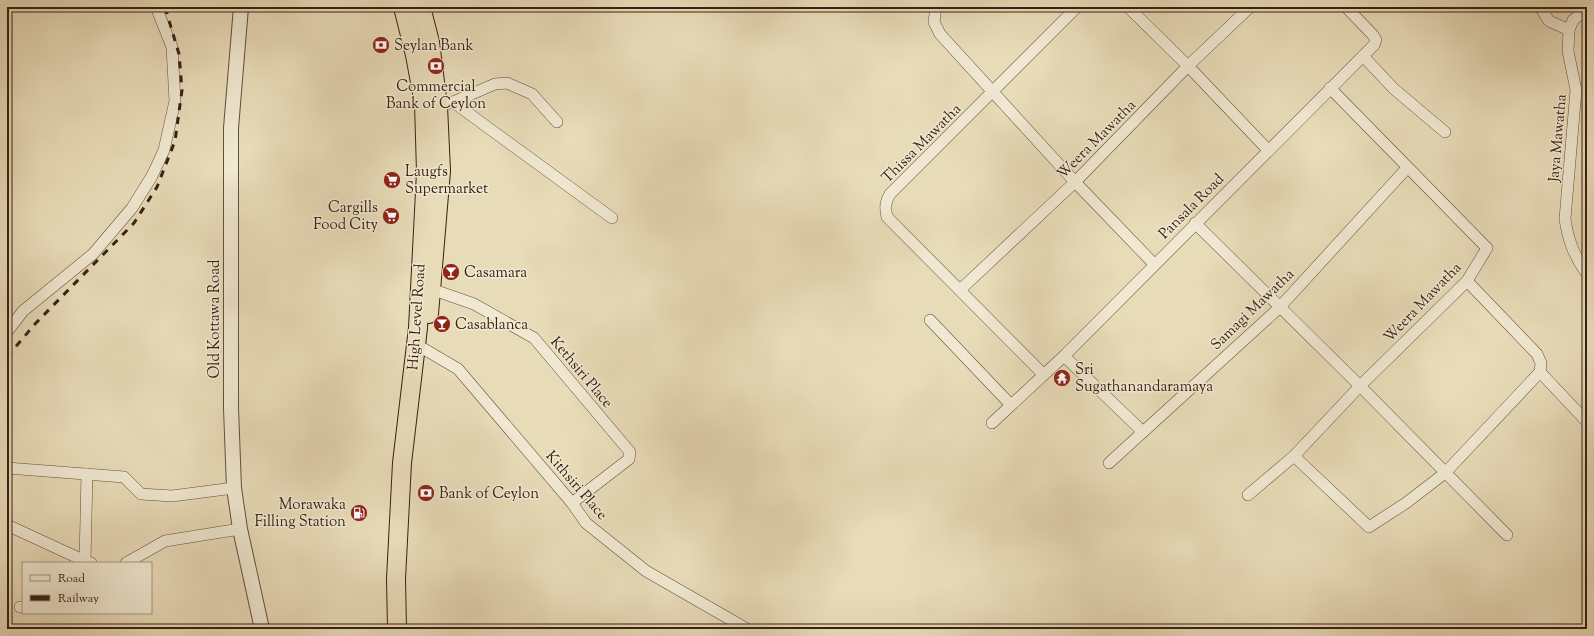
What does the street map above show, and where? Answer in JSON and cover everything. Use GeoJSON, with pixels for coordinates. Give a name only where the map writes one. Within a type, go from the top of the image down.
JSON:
{"type":"FeatureCollection","features":[{"type":"Feature","properties":{"kind":"highway","name":"High Level Road"},"geometry":{"type":"LineString","coordinates":[[397,629],[396,579],[402,463],[418,328],[426,172],[424,104],[415,56],[403,7]]}},
{"type":"Feature","properties":{"kind":"highway","name":"High Level Road"},"geometry":{"type":"LineString","coordinates":[[405,629],[405,579],[410,464],[431,289],[446,104],[420,7]]}},
{"type":"Feature","properties":{"kind":"street"},"geometry":{"type":"LineString","coordinates":[[7,332],[23,311],[93,254],[132,208],[152,176],[164,150],[175,101],[172,47],[156,7]]}},
{"type":"Feature","properties":{"kind":"street","name":"Old Kottawa Road"},"geometry":{"type":"LineString","coordinates":[[241,7],[231,128],[231,408],[234,488],[240,529],[262,629]]}},
{"type":"Feature","properties":{"kind":"street"},"geometry":{"type":"LineString","coordinates":[[936,7],[934,22],[940,34],[1075,182],[1154,264]]}},
{"type":"Feature","properties":{"kind":"street","name":"Thissa Mawatha"},"geometry":{"type":"LineString","coordinates":[[1043,374],[887,216],[885,208],[886,200],[890,194],[994,92],[1077,7]]}},
{"type":"Feature","properties":{"kind":"street"},"geometry":{"type":"LineString","coordinates":[[1128,7],[1188,66],[1268,150]]}},
{"type":"Feature","properties":{"kind":"street","name":"Weera Mawatha"},"geometry":{"type":"LineString","coordinates":[[960,290],[1075,182],[1188,66],[1250,7]]}},
{"type":"Feature","properties":{"kind":"street","name":"Pansala Road"},"geometry":{"type":"LineString","coordinates":[[992,422],[1064,356],[1154,264],[1374,45],[1376,40],[1373,35],[1346,7]]}},
{"type":"Feature","properties":{"kind":"street"},"geometry":{"type":"LineString","coordinates":[[1540,7],[1549,21],[1568,30],[1573,20],[1587,9]]}},
{"type":"Feature","properties":{"kind":"street","name":"Jaya Mawatha"},"geometry":{"type":"LineString","coordinates":[[1568,30],[1568,51],[1576,90],[1565,219],[1567,234],[1572,250],[1587,274]]}},
{"type":"Feature","properties":{"kind":"street"},"geometry":{"type":"LineString","coordinates":[[1363,56],[1394,89],[1445,132]]}},
{"type":"Feature","properties":{"kind":"street"},"geometry":{"type":"LineString","coordinates":[[446,104],[495,84],[507,84],[532,94],[557,122]]}},
{"type":"Feature","properties":{"kind":"street","name":"Weera Mawatha"},"geometry":{"type":"LineString","coordinates":[[1248,494],[1294,456],[1360,386],[1467,281],[1487,248],[1330,88]]}},
{"type":"Feature","properties":{"kind":"street"},"geometry":{"type":"LineString","coordinates":[[1576,90],[1587,95]]}},
{"type":"Feature","properties":{"kind":"street"},"geometry":{"type":"LineString","coordinates":[[446,104],[612,218]]}},
{"type":"Feature","properties":{"kind":"street","name":"Samagi Mawatha"},"geometry":{"type":"LineString","coordinates":[[1109,463],[1279,308],[1407,168]]}},
{"type":"Feature","properties":{"kind":"street"},"geometry":{"type":"LineString","coordinates":[[1195,224],[1360,386],[1507,536]]}},
{"type":"Feature","properties":{"kind":"street"},"geometry":{"type":"LineString","coordinates":[[1294,456],[1369,527],[1406,503],[1445,473],[1540,372],[1541,363],[1537,354],[1467,281]]}},
{"type":"Feature","properties":{"kind":"street","name":"Kethsiri Place"},"geometry":{"type":"LineString","coordinates":[[431,289],[474,304],[534,338],[630,452],[629,460],[572,503]]}},
{"type":"Feature","properties":{"kind":"street"},"geometry":{"type":"LineString","coordinates":[[930,320],[1011,405]]}},
{"type":"Feature","properties":{"kind":"street","name":"Kithsiri Place"},"geometry":{"type":"LineString","coordinates":[[424,349],[458,369],[572,503],[586,523],[646,571],[747,629]]}},
{"type":"Feature","properties":{"kind":"street"},"geometry":{"type":"LineString","coordinates":[[1064,356],[1143,432]]}},
{"type":"Feature","properties":{"kind":"street"},"geometry":{"type":"LineString","coordinates":[[1540,372],[1587,422]]}},
{"type":"Feature","properties":{"kind":"street"},"geometry":{"type":"LineString","coordinates":[[7,468],[124,477],[141,494],[172,496],[234,488]]}},
{"type":"Feature","properties":{"kind":"street"},"geometry":{"type":"LineString","coordinates":[[7,525],[87,562],[87,474]]}},
{"type":"Feature","properties":{"kind":"street"},"geometry":{"type":"LineString","coordinates":[[128,562],[165,541],[240,529]]}},
{"type":"Feature","properties":{"kind":"railway"},"geometry":{"type":"LineString","coordinates":[[7,357],[35,324],[134,223],[157,187],[175,141],[182,90],[179,54],[165,7]]}},
{"type":"Feature","properties":{"kind":"place","name":"Seylan Bank"},"geometry":{"type":"Point","coordinates":[381,45]}},
{"type":"Feature","properties":{"kind":"place","name":"Commercial Bank of Ceylon"},"geometry":{"type":"Point","coordinates":[436,66]}},
{"type":"Feature","properties":{"kind":"place","name":"Laugfs Supermarket"},"geometry":{"type":"Point","coordinates":[392,180]}},
{"type":"Feature","properties":{"kind":"place","name":"Cargills Food City"},"geometry":{"type":"Point","coordinates":[391,216]}},
{"type":"Feature","properties":{"kind":"place","name":"Casamara"},"geometry":{"type":"Point","coordinates":[451,272]}},
{"type":"Feature","properties":{"kind":"place","name":"Casablanca"},"geometry":{"type":"Point","coordinates":[442,324]}},
{"type":"Feature","properties":{"kind":"place","name":"Sri Sugathanandaramaya"},"geometry":{"type":"Point","coordinates":[1062,378]}},
{"type":"Feature","properties":{"kind":"place","name":"Bank of Ceylon"},"geometry":{"type":"Point","coordinates":[426,493]}},
{"type":"Feature","properties":{"kind":"place","name":"Morawaka Filling Station"},"geometry":{"type":"Point","coordinates":[359,513]}}]}
